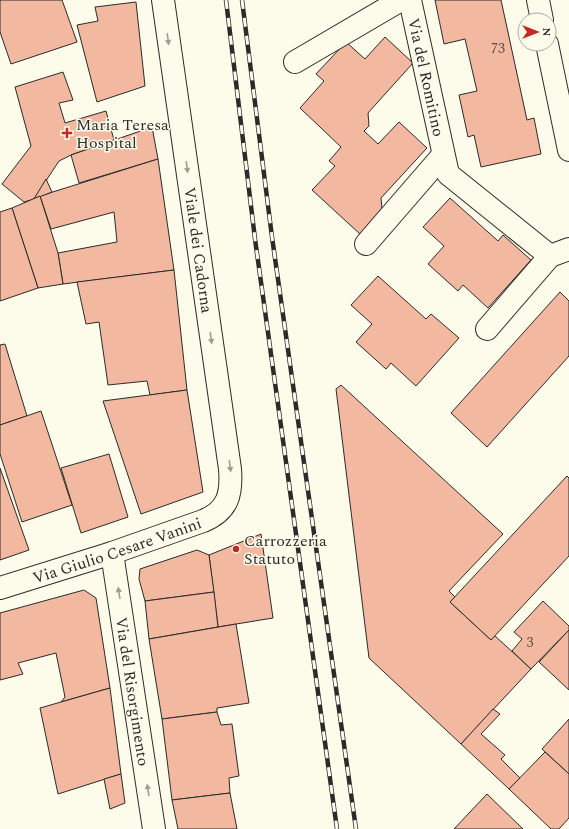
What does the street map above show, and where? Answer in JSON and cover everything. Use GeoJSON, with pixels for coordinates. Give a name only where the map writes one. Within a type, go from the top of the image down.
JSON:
{"type":"FeatureCollection","features":[{"type":"Feature","properties":{"kind":"street","name":"Viale dei Cadorna"},"geometry":{"type":"LineString","coordinates":[[163,0],[230,469],[231,485],[227,500]]}},
{"type":"Feature","properties":{"kind":"street","name":"Via del Romitino"},"geometry":{"type":"LineString","coordinates":[[295,62],[401,0]]}},
{"type":"Feature","properties":{"kind":"street","name":"Via del Romitino"},"geometry":{"type":"LineString","coordinates":[[410,0],[448,174],[560,253],[487,329]]}},
{"type":"Feature","properties":{"kind":"street"},"geometry":{"type":"LineString","coordinates":[[538,0],[540,12]]}},
{"type":"Feature","properties":{"kind":"street"},"geometry":{"type":"LineString","coordinates":[[549,52],[569,150]]}},
{"type":"Feature","properties":{"kind":"street","name":"Via del Romitino"},"geometry":{"type":"LineString","coordinates":[[366,244],[443,155]]}},
{"type":"Feature","properties":{"kind":"street","name":"Via Giulio Cesare Vanini"},"geometry":{"type":"LineString","coordinates":[[0,588],[112,553],[210,518],[227,500]]}},
{"type":"Feature","properties":{"kind":"street","name":"Via del Risorgimento"},"geometry":{"type":"LineString","coordinates":[[112,553],[154,829]]}},
{"type":"Feature","properties":{"kind":"building"},"geometry":{"type":"Polygon","coordinates":[[[0,0],[62,0],[77,42],[11,64],[0,32],[0,0]]]}},
{"type":"Feature","properties":{"kind":"building"},"geometry":{"type":"Polygon","coordinates":[[[435,0],[501,0],[527,120],[534,118],[541,154],[481,167],[474,135],[468,137],[459,95],[477,91],[465,39],[444,44],[435,0]]]}},
{"type":"Feature","properties":{"kind":"building"},"geometry":{"type":"Polygon","coordinates":[[[136,2],[145,86],[97,102],[77,25],[98,21],[95,7],[136,2]]]}},
{"type":"Feature","properties":{"kind":"building"},"geometry":{"type":"Polygon","coordinates":[[[385,37],[413,63],[368,113],[369,126],[364,131],[378,144],[399,122],[427,148],[381,198],[382,209],[360,234],[312,190],[335,166],[329,161],[341,147],[300,108],[324,81],[316,74],[346,42],[365,59],[385,37]]]}},
{"type":"Feature","properties":{"kind":"building"},"geometry":{"type":"Polygon","coordinates":[[[63,72],[73,100],[59,103],[65,123],[106,111],[114,140],[71,155],[59,161],[34,199],[24,202],[2,184],[31,146],[15,87],[63,72]]]}},
{"type":"Feature","properties":{"kind":"building"},"geometry":{"type":"Polygon","coordinates":[[[152,127],[158,159],[79,183],[71,155],[152,127]]]}},
{"type":"Feature","properties":{"kind":"building"},"geometry":{"type":"Polygon","coordinates":[[[158,159],[174,270],[63,284],[58,253],[117,242],[114,212],[51,229],[40,196],[158,159]]]}},
{"type":"Feature","properties":{"kind":"building"},"geometry":{"type":"Polygon","coordinates":[[[46,179],[52,192],[34,199],[46,179]]]}},
{"type":"Feature","properties":{"kind":"building"},"geometry":{"type":"Polygon","coordinates":[[[40,196],[58,253],[63,284],[38,288],[12,208],[40,196]]]}},
{"type":"Feature","properties":{"kind":"building"},"geometry":{"type":"Polygon","coordinates":[[[450,198],[498,241],[503,235],[531,260],[488,308],[463,285],[458,291],[428,264],[444,246],[423,227],[450,198]]]}},
{"type":"Feature","properties":{"kind":"building"},"geometry":{"type":"Polygon","coordinates":[[[12,208],[38,288],[0,301],[0,212],[12,208]]]}},
{"type":"Feature","properties":{"kind":"building"},"geometry":{"type":"Polygon","coordinates":[[[174,270],[187,390],[150,395],[147,381],[108,385],[99,322],[86,324],[77,282],[174,270]]]}},
{"type":"Feature","properties":{"kind":"building"},"geometry":{"type":"Polygon","coordinates":[[[378,276],[426,319],[431,314],[459,338],[416,386],[391,363],[386,369],[356,342],[372,324],[351,305],[378,276]]]}},
{"type":"Feature","properties":{"kind":"building"},"geometry":{"type":"Polygon","coordinates":[[[560,292],[569,301],[569,356],[487,447],[451,413],[560,292]]]}},
{"type":"Feature","properties":{"kind":"building"},"geometry":{"type":"Polygon","coordinates":[[[5,344],[27,416],[0,425],[0,345],[5,344]]]}},
{"type":"Feature","properties":{"kind":"building"},"geometry":{"type":"Polygon","coordinates":[[[341,385],[503,534],[449,591],[455,597],[450,602],[491,640],[494,635],[531,669],[461,744],[369,658],[336,389],[341,385]]]}},
{"type":"Feature","properties":{"kind":"building"},"geometry":{"type":"Polygon","coordinates":[[[187,390],[203,492],[141,514],[103,401],[187,390]]]}},
{"type":"Feature","properties":{"kind":"building"},"geometry":{"type":"Polygon","coordinates":[[[41,411],[72,505],[22,522],[0,454],[0,425],[41,411]]]}},
{"type":"Feature","properties":{"kind":"building"},"geometry":{"type":"Polygon","coordinates":[[[109,454],[128,517],[81,533],[61,468],[109,454]]]}},
{"type":"Feature","properties":{"kind":"building"},"geometry":{"type":"Polygon","coordinates":[[[0,468],[29,550],[0,560],[0,468]]]}},
{"type":"Feature","properties":{"kind":"building"},"geometry":{"type":"Polygon","coordinates":[[[567,476],[569,478],[569,556],[491,640],[450,602],[567,476]]]}},
{"type":"Feature","properties":{"kind":"building"},"geometry":{"type":"Polygon","coordinates":[[[261,534],[273,618],[218,627],[209,555],[261,534]]]}},
{"type":"Feature","properties":{"kind":"building"},"geometry":{"type":"Polygon","coordinates":[[[197,550],[209,555],[214,592],[145,601],[139,579],[140,569],[197,550]]]}},
{"type":"Feature","properties":{"kind":"building"},"geometry":{"type":"Polygon","coordinates":[[[84,590],[96,598],[110,688],[61,702],[65,697],[56,653],[18,663],[23,674],[0,680],[0,613],[84,590]]]}},
{"type":"Feature","properties":{"kind":"building"},"geometry":{"type":"Polygon","coordinates":[[[214,592],[218,627],[149,639],[145,601],[214,592]]]}},
{"type":"Feature","properties":{"kind":"building"},"geometry":{"type":"Polygon","coordinates":[[[543,601],[569,626],[569,630],[531,669],[512,651],[522,639],[514,632],[543,601]]]}},
{"type":"Feature","properties":{"kind":"building"},"geometry":{"type":"Polygon","coordinates":[[[236,624],[249,703],[217,708],[217,712],[162,719],[149,639],[236,624]]]}},
{"type":"Feature","properties":{"kind":"building"},"geometry":{"type":"Polygon","coordinates":[[[569,630],[569,690],[539,662],[569,630]]]}},
{"type":"Feature","properties":{"kind":"building"},"geometry":{"type":"Polygon","coordinates":[[[110,688],[121,774],[58,794],[40,708],[110,688]]]}},
{"type":"Feature","properties":{"kind":"building"},"geometry":{"type":"Polygon","coordinates":[[[493,709],[500,714],[481,734],[505,755],[501,759],[520,778],[509,789],[461,744],[493,709]]]}},
{"type":"Feature","properties":{"kind":"building"},"geometry":{"type":"Polygon","coordinates":[[[217,712],[221,725],[232,724],[239,776],[229,778],[230,793],[172,800],[162,719],[217,712]]]}},
{"type":"Feature","properties":{"kind":"building"},"geometry":{"type":"Polygon","coordinates":[[[569,719],[569,774],[542,749],[569,719]]]}},
{"type":"Feature","properties":{"kind":"building"},"geometry":{"type":"Polygon","coordinates":[[[545,752],[569,774],[569,818],[559,829],[551,829],[509,789],[545,752]]]}},
{"type":"Feature","properties":{"kind":"building"},"geometry":{"type":"Polygon","coordinates":[[[121,774],[125,803],[110,809],[104,779],[121,774]]]}},
{"type":"Feature","properties":{"kind":"building"},"geometry":{"type":"Polygon","coordinates":[[[230,793],[237,829],[178,829],[172,800],[230,793]]]}},
{"type":"Feature","properties":{"kind":"building"},"geometry":{"type":"Polygon","coordinates":[[[487,794],[523,829],[454,829],[487,794]]]}},
{"type":"Feature","properties":{"kind":"railway"},"geometry":{"type":"LineString","coordinates":[[226,0],[255,239],[337,829]]}},
{"type":"Feature","properties":{"kind":"railway"},"geometry":{"type":"LineString","coordinates":[[242,0],[272,237],[356,829]]}},
{"type":"Feature","properties":{"kind":"place","name":"Maria Teresa Hospital"},"geometry":{"type":"Point","coordinates":[67,133]}},
{"type":"Feature","properties":{"kind":"place","name":"Carrozzeria Statuto"},"geometry":{"type":"Point","coordinates":[236,549]}}]}
